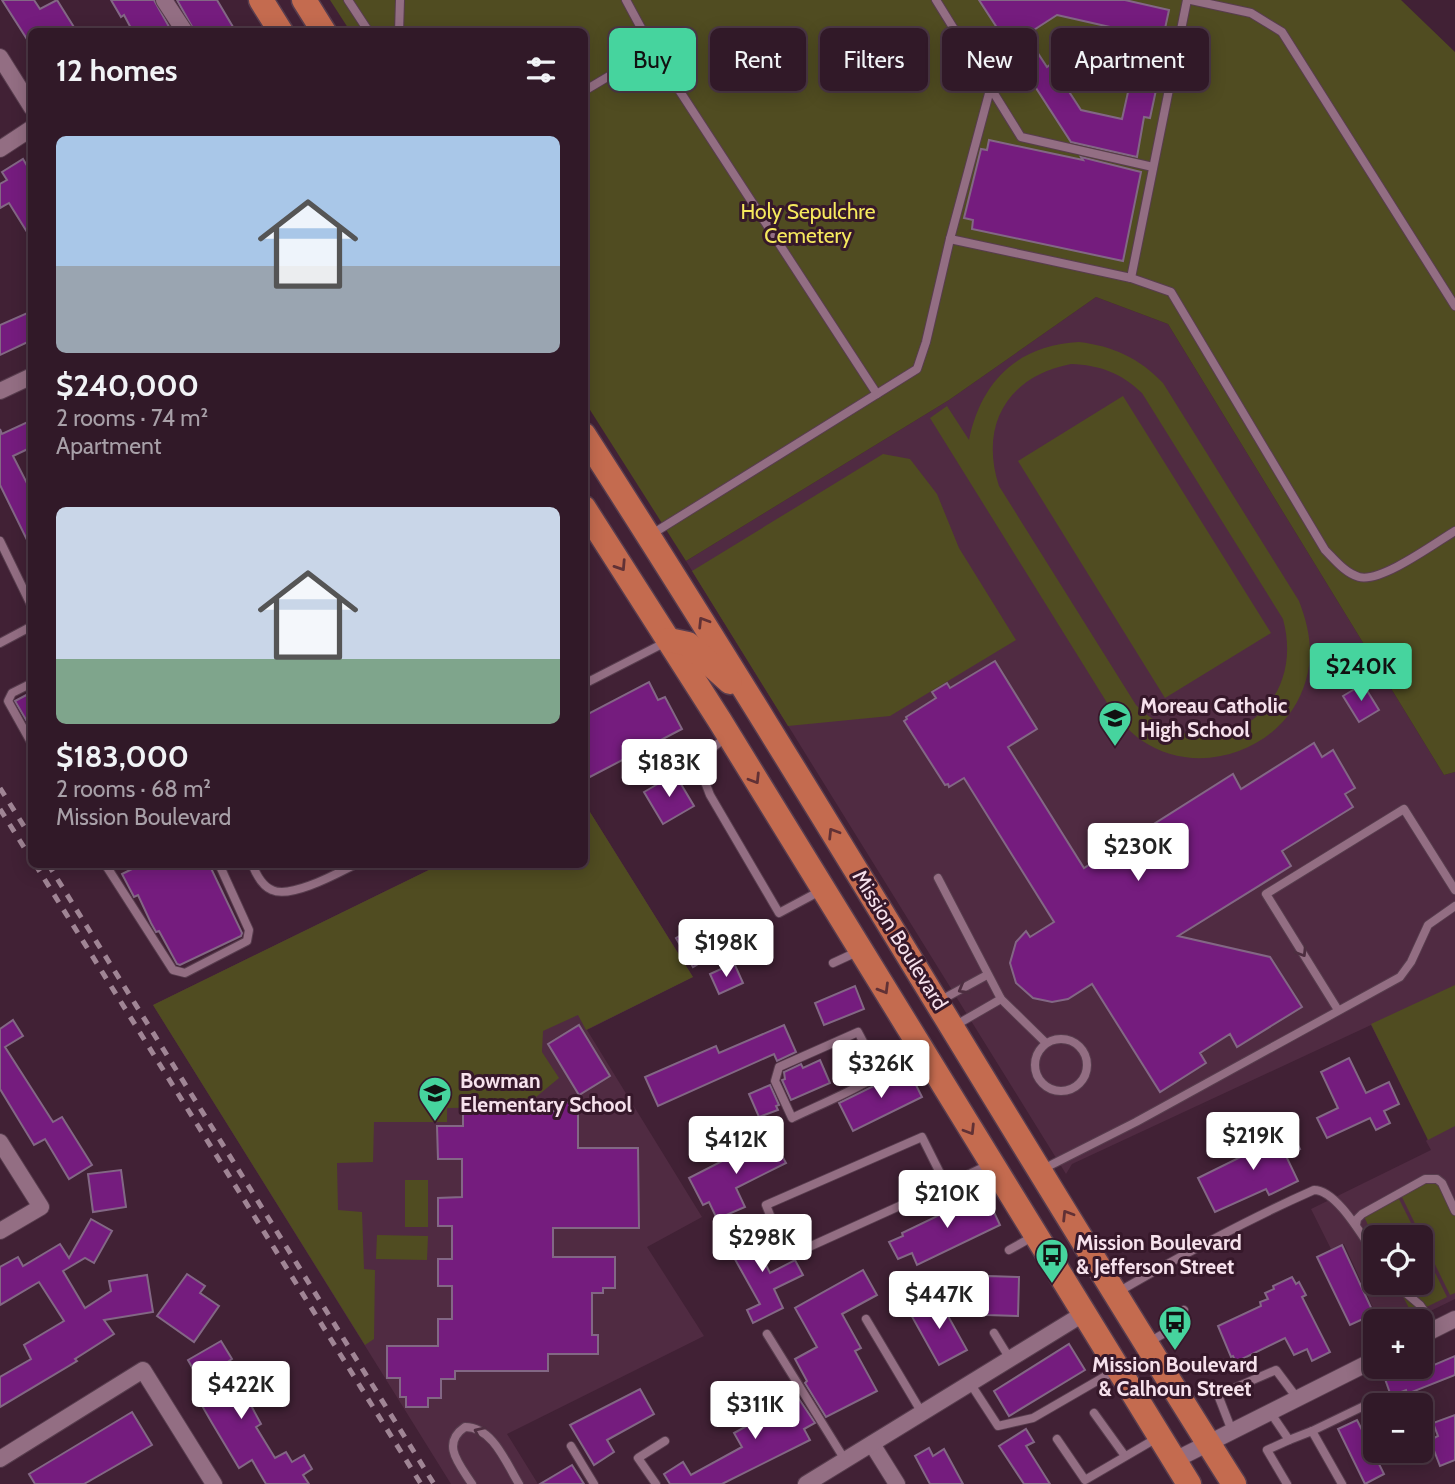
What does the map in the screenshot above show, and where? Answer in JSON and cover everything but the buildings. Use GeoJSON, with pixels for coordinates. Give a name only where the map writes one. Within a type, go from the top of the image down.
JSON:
{"type":"FeatureCollection","features":[{"type":"Feature","properties":{"kind":"main road"},"geometry":{"type":"LineString","coordinates":[[261,0],[278,28]]}},
{"type":"Feature","properties":{"kind":"main road"},"geometry":{"type":"LineString","coordinates":[[304,0],[322,28]]}},
{"type":"Feature","properties":{"kind":"main road","name":"Mission Boulevard"},"geometry":{"type":"LineString","coordinates":[[588,441],[752,701],[1234,1484]]}},
{"type":"Feature","properties":{"kind":"main road","name":"Mission Boulevard"},"geometry":{"type":"LineString","coordinates":[[588,514],[728,735],[1189,1484]]}},
{"type":"Feature","properties":{"kind":"main road"},"geometry":{"type":"LineString","coordinates":[[669,640],[688,644],[752,701]]}},
{"type":"Feature","properties":{"kind":"main road"},"geometry":{"type":"LineString","coordinates":[[1007,1190],[1040,1170]]}},
{"type":"Feature","properties":{"kind":"street"},"geometry":{"type":"LineString","coordinates":[[164,0],[182,28]]}},
{"type":"Feature","properties":{"kind":"street"},"geometry":{"type":"LineString","coordinates":[[0,57],[28,102]]}},
{"type":"Feature","properties":{"kind":"street"},"geometry":{"type":"LineString","coordinates":[[0,149],[28,131]]}},
{"type":"Feature","properties":{"kind":"street"},"geometry":{"type":"LineString","coordinates":[[0,391],[28,378]]}},
{"type":"Feature","properties":{"kind":"street"},"geometry":{"type":"LineString","coordinates":[[0,1142],[41,1207],[0,1231]]}},
{"type":"Feature","properties":{"kind":"street"},"geometry":{"type":"LineString","coordinates":[[806,1484],[1083,1314]]}},
{"type":"Feature","properties":{"kind":"street"},"geometry":{"type":"LineString","coordinates":[[1433,1330],[1455,1319]]}},
{"type":"Feature","properties":{"kind":"street"},"geometry":{"type":"LineString","coordinates":[[1175,1460],[1363,1365]]}},
{"type":"Feature","properties":{"kind":"street"},"geometry":{"type":"LineString","coordinates":[[0,1459],[143,1370],[215,1484]]}},
{"type":"Feature","properties":{"kind":"street"},"geometry":{"type":"LineString","coordinates":[[872,1444],[897,1484]]}},
{"type":"Feature","properties":{"kind":"lane"},"geometry":{"type":"LineString","coordinates":[[348,0],[366,28]]}},
{"type":"Feature","properties":{"kind":"lane"},"geometry":{"type":"LineString","coordinates":[[399,28],[400,0]]}},
{"type":"Feature","properties":{"kind":"lane"},"geometry":{"type":"LineString","coordinates":[[626,0],[641,28]]}},
{"type":"Feature","properties":{"kind":"lane"},"geometry":{"type":"LineString","coordinates":[[936,0],[954,28]]}},
{"type":"Feature","properties":{"kind":"lane"},"geometry":{"type":"LineString","coordinates":[[1131,278],[1189,0],[1251,13],[1282,32],[1455,306]]}},
{"type":"Feature","properties":{"kind":"lane"},"geometry":{"type":"LineString","coordinates":[[588,89],[609,76]]}},
{"type":"Feature","properties":{"kind":"lane"},"geometry":{"type":"LineString","coordinates":[[680,91],[877,394]]}},
{"type":"Feature","properties":{"kind":"lane"},"geometry":{"type":"LineString","coordinates":[[649,536],[918,369],[990,91]]}},
{"type":"Feature","properties":{"kind":"lane"},"geometry":{"type":"LineString","coordinates":[[994,91],[1021,137],[1153,167]]}},
{"type":"Feature","properties":{"kind":"lane"},"geometry":{"type":"LineString","coordinates":[[950,239],[1131,278],[1171,292],[1325,550],[1346,570],[1361,578],[1388,572],[1455,531]]}},
{"type":"Feature","properties":{"kind":"lane"},"geometry":{"type":"LineString","coordinates":[[0,541],[28,599]]}},
{"type":"Feature","properties":{"kind":"lane"},"geometry":{"type":"LineString","coordinates":[[0,643],[28,630]]}},
{"type":"Feature","properties":{"kind":"lane"},"geometry":{"type":"LineString","coordinates":[[588,682],[669,640]]}},
{"type":"Feature","properties":{"kind":"lane"},"geometry":{"type":"LineString","coordinates":[[28,685],[12,693],[8,701],[28,737]]}},
{"type":"Feature","properties":{"kind":"lane"},"geometry":{"type":"LineString","coordinates":[[728,735],[696,761],[710,795],[779,913],[823,889]]}},
{"type":"Feature","properties":{"kind":"lane"},"geometry":{"type":"LineString","coordinates":[[1338,1010],[1266,894],[1404,809],[1455,890]]}},
{"type":"Feature","properties":{"kind":"lane"},"geometry":{"type":"LineString","coordinates":[[108,868],[173,970],[185,973],[247,941],[249,937],[249,930],[221,868]]}},
{"type":"Feature","properties":{"kind":"lane"},"geometry":{"type":"LineString","coordinates":[[254,868],[259,878],[272,891],[289,892],[332,877],[349,868]]}},
{"type":"Feature","properties":{"kind":"lane"},"geometry":{"type":"LineString","coordinates":[[938,878],[1001,999],[1046,1043]]}},
{"type":"Feature","properties":{"kind":"lane"},"geometry":{"type":"LineString","coordinates":[[1040,1170],[1136,1122],[1400,978],[1411,962],[1428,925],[1455,905]]}},
{"type":"Feature","properties":{"kind":"lane"},"geometry":{"type":"LineString","coordinates":[[833,963],[860,950]]}},
{"type":"Feature","properties":{"kind":"lane"},"geometry":{"type":"LineString","coordinates":[[938,1002],[987,975]]}},
{"type":"Feature","properties":{"kind":"lane"},"geometry":{"type":"LineString","coordinates":[[953,1026],[1001,999]]}},
{"type":"Feature","properties":{"kind":"lane"},"geometry":{"type":"LineString","coordinates":[[880,1074],[858,1032],[779,1067],[775,1081],[792,1118],[880,1074],[922,1051]]}},
{"type":"Feature","properties":{"kind":"lane"},"geometry":{"type":"LineString","coordinates":[[1063,1038],[1072,1041],[1085,1053],[1087,1071],[1077,1086],[1061,1091],[1045,1086],[1040,1080],[1036,1073],[1036,1056],[1046,1043],[1063,1038]]}},
{"type":"Feature","properties":{"kind":"lane"},"geometry":{"type":"LineString","coordinates":[[946,1185],[922,1137],[766,1205],[782,1245],[800,1251],[946,1185],[991,1164]]}},
{"type":"Feature","properties":{"kind":"lane"},"geometry":{"type":"LineString","coordinates":[[1356,1226],[1357,1219],[1362,1214],[1425,1179],[1437,1179],[1442,1183],[1455,1211]]}},
{"type":"Feature","properties":{"kind":"lane"},"geometry":{"type":"LineString","coordinates":[[1116,1294],[1190,1250],[1314,1190],[1328,1195],[1363,1236]]}},
{"type":"Feature","properties":{"kind":"lane"},"geometry":{"type":"LineString","coordinates":[[1009,1250],[1035,1236]]}},
{"type":"Feature","properties":{"kind":"lane"},"geometry":{"type":"LineString","coordinates":[[1408,1295],[1421,1309]]}},
{"type":"Feature","properties":{"kind":"lane"},"geometry":{"type":"LineString","coordinates":[[1147,1343],[1170,1330],[1184,1310]]}},
{"type":"Feature","properties":{"kind":"lane"},"geometry":{"type":"LineString","coordinates":[[866,1319],[922,1413]]}},
{"type":"Feature","properties":{"kind":"lane"},"geometry":{"type":"LineString","coordinates":[[994,1333],[1010,1359]]}},
{"type":"Feature","properties":{"kind":"lane"},"geometry":{"type":"LineString","coordinates":[[767,1334],[845,1460]]}},
{"type":"Feature","properties":{"kind":"lane"},"geometry":{"type":"LineString","coordinates":[[970,1383],[999,1426],[1032,1418],[1117,1369]]}},
{"type":"Feature","properties":{"kind":"lane"},"geometry":{"type":"LineString","coordinates":[[1232,1431],[1218,1395],[1276,1370],[1297,1398]]}},
{"type":"Feature","properties":{"kind":"lane"},"geometry":{"type":"LineString","coordinates":[[1287,1484],[1267,1450],[1363,1406]]}},
{"type":"Feature","properties":{"kind":"lane"},"geometry":{"type":"LineString","coordinates":[[1094,1412],[1125,1456]]}},
{"type":"Feature","properties":{"kind":"lane"},"geometry":{"type":"LineString","coordinates":[[1270,1412],[1289,1440]]}},
{"type":"Feature","properties":{"kind":"lane"},"geometry":{"type":"LineString","coordinates":[[472,1484],[452,1451],[453,1438],[465,1427],[479,1429],[489,1436],[519,1484]]}},
{"type":"Feature","properties":{"kind":"lane"},"geometry":{"type":"LineString","coordinates":[[1312,1431],[1342,1484]]}},
{"type":"Feature","properties":{"kind":"lane"},"geometry":{"type":"LineString","coordinates":[[1058,1439],[1085,1480],[1160,1437]]}},
{"type":"Feature","properties":{"kind":"lane"},"geometry":{"type":"LineString","coordinates":[[656,1484],[638,1458],[665,1441]]}},
{"type":"Feature","properties":{"kind":"lane"},"geometry":{"type":"LineString","coordinates":[[571,1446],[594,1484]]}},
{"type":"Feature","properties":{"kind":"shaded area","name":"Moreau Catholic High School"},"geometry":{"type":"Polygon","coordinates":[[[1096,297],[1168,324],[1444,775],[1455,772],[1455,1299],[1433,1310],[1374,1309],[1367,1295],[1433,1295],[1433,1225],[1363,1225],[1363,1286],[1344,1244],[1331,1249],[1311,1209],[1431,1150],[1371,1025],[1072,1164],[1066,1174],[686,561],[949,400],[1096,297]]]}},
{"type":"Feature","properties":{"kind":"shaded area","name":"Bowman Elementary School"},"geometry":{"type":"Polygon","coordinates":[[[588,809],[693,977],[587,1030],[702,1217],[647,1247],[704,1336],[507,1434],[538,1484],[451,1484],[153,1005],[433,868],[588,868],[588,809]]]}},
{"type":"Feature","properties":{"kind":"green space","name":"Holy Sepulchre Cemetery"},"geometry":{"type":"Polygon","coordinates":[[[330,0],[1401,0],[1455,52],[1455,772],[1444,775],[1168,324],[1096,297],[949,400],[686,561],[588,407],[588,28],[348,28],[330,0]]]}},
{"type":"Feature","properties":{"kind":"green space"},"geometry":{"type":"Polygon","coordinates":[[[1079,342],[1114,350],[1135,360],[1163,383],[1299,601],[1309,640],[1310,660],[1306,680],[1296,704],[1280,724],[1261,740],[1238,751],[1214,757],[1189,758],[1164,752],[1130,731],[1114,714],[930,418],[947,406],[969,440],[983,400],[993,384],[1021,359],[1038,350],[1079,342]],[[1071,364],[1049,370],[1030,380],[1015,392],[1004,407],[996,424],[993,443],[999,486],[1136,705],[1164,726],[1193,735],[1221,734],[1246,724],[1267,707],[1281,682],[1287,653],[1283,619],[1142,393],[1118,375],[1101,368],[1071,364]]]}},
{"type":"Feature","properties":{"kind":"green space"},"geometry":{"type":"Polygon","coordinates":[[[1123,396],[1271,633],[1165,698],[1018,461],[1123,396]]]}},
{"type":"Feature","properties":{"kind":"green space"},"geometry":{"type":"Polygon","coordinates":[[[883,454],[910,459],[937,494],[959,548],[1016,640],[890,716],[788,726],[692,571],[883,454]]]}},
{"type":"Feature","properties":{"kind":"green space"},"geometry":{"type":"Polygon","coordinates":[[[588,809],[693,977],[586,1030],[578,1015],[543,1031],[542,1052],[559,1078],[524,1107],[447,1108],[447,1122],[374,1122],[373,1162],[337,1163],[338,1210],[362,1212],[364,1269],[375,1270],[374,1339],[365,1345],[153,1005],[433,868],[588,868],[588,809]]]}},
{"type":"Feature","properties":{"kind":"green space"},"geometry":{"type":"Polygon","coordinates":[[[1455,985],[1455,1126],[1428,1140],[1371,1024],[1455,985]]]}},
{"type":"Feature","properties":{"kind":"green space"},"geometry":{"type":"Polygon","coordinates":[[[1435,1174],[1455,1216],[1455,1293],[1450,1295],[1433,1260],[1433,1225],[1416,1225],[1399,1191],[1435,1174]]]}},
{"type":"Feature","properties":{"kind":"green space"},"geometry":{"type":"Polygon","coordinates":[[[405,1180],[428,1180],[428,1227],[405,1227],[405,1180]]]}},
{"type":"Feature","properties":{"kind":"green space"},"geometry":{"type":"Polygon","coordinates":[[[1396,1193],[1412,1225],[1368,1225],[1361,1210],[1396,1193]]]}},
{"type":"Feature","properties":{"kind":"green space"},"geometry":{"type":"Polygon","coordinates":[[[377,1235],[428,1236],[427,1260],[376,1259],[377,1235]]]}},
{"type":"Feature","properties":{"kind":"green space"},"geometry":{"type":"Polygon","coordinates":[[[1433,1268],[1447,1297],[1422,1309],[1409,1309],[1402,1295],[1433,1295],[1433,1268]]]}},
{"type":"Feature","properties":{"kind":"railway"},"geometry":{"type":"LineString","coordinates":[[0,788],[28,833]]}},
{"type":"Feature","properties":{"kind":"railway"},"geometry":{"type":"LineString","coordinates":[[0,809],[28,854]]}},
{"type":"Feature","properties":{"kind":"railway"},"geometry":{"type":"LineString","coordinates":[[37,868],[421,1484]]}},
{"type":"Feature","properties":{"kind":"railway"},"geometry":{"type":"LineString","coordinates":[[50,868],[434,1484]]}},
{"type":"Feature","properties":{"kind":"place","name":"Moreau Catholic High School"},"geometry":{"type":"Point","coordinates":[1115,748]}},
{"type":"Feature","properties":{"kind":"place","name":"Bowman Elementary School"},"geometry":{"type":"Point","coordinates":[435,1123]}},
{"type":"Feature","properties":{"kind":"place","name":"Mission Boulevard & Jefferson Street"},"geometry":{"type":"Point","coordinates":[1052,1285]}},
{"type":"Feature","properties":{"kind":"place","name":"Mission Boulevard & Calhoun Street"},"geometry":{"type":"Point","coordinates":[1175,1352]}}]}
